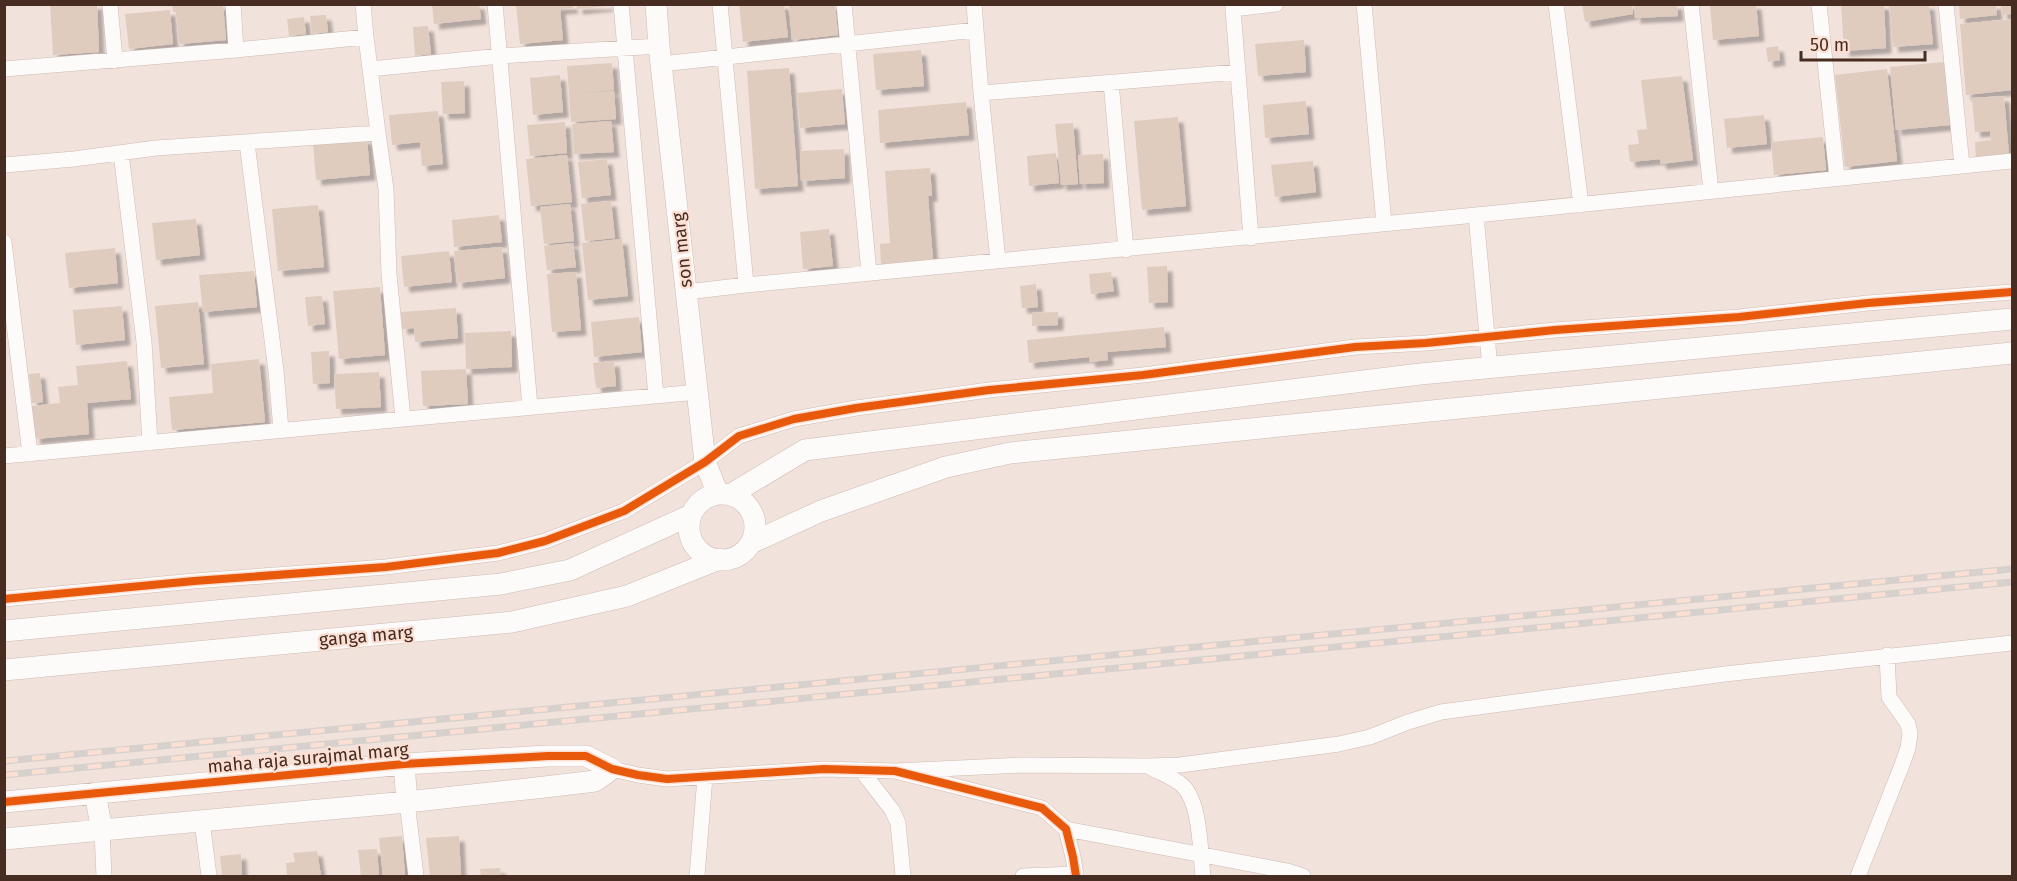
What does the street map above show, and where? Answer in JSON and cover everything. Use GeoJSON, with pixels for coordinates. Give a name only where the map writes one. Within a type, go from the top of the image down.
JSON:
{"type":"FeatureCollection","features":[{"type":"Feature","properties":{"kind":"street"},"geometry":{"type":"LineString","coordinates":[[110,4],[115,61]]}},
{"type":"Feature","properties":{"kind":"street"},"geometry":{"type":"LineString","coordinates":[[233,4],[236,50]]}},
{"type":"Feature","properties":{"kind":"street"},"geometry":{"type":"LineString","coordinates":[[363,4],[386,189],[390,274],[403,419]]}},
{"type":"Feature","properties":{"kind":"street"},"geometry":{"type":"LineString","coordinates":[[495,4],[530,407]]}},
{"type":"Feature","properties":{"kind":"street"},"geometry":{"type":"LineString","coordinates":[[621,4],[656,396]]}},
{"type":"Feature","properties":{"kind":"street","name":"son marg"},"geometry":{"type":"LineString","coordinates":[[656,4],[705,462],[724,494]]}},
{"type":"Feature","properties":{"kind":"street"},"geometry":{"type":"LineString","coordinates":[[720,4],[746,285]]}},
{"type":"Feature","properties":{"kind":"street"},"geometry":{"type":"LineString","coordinates":[[844,4],[869,273]]}},
{"type":"Feature","properties":{"kind":"street"},"geometry":{"type":"LineString","coordinates":[[974,4],[998,261]]}},
{"type":"Feature","properties":{"kind":"street"},"geometry":{"type":"LineString","coordinates":[[1251,238],[1233,7],[1276,4]]}},
{"type":"Feature","properties":{"kind":"street"},"geometry":{"type":"LineString","coordinates":[[1364,4],[1384,224]]}},
{"type":"Feature","properties":{"kind":"street"},"geometry":{"type":"LineString","coordinates":[[1556,4],[1581,205]]}},
{"type":"Feature","properties":{"kind":"street"},"geometry":{"type":"LineString","coordinates":[[1691,4],[1711,191]]}},
{"type":"Feature","properties":{"kind":"street"},"geometry":{"type":"LineString","coordinates":[[1819,4],[1837,178]]}},
{"type":"Feature","properties":{"kind":"street"},"geometry":{"type":"LineString","coordinates":[[1946,4],[1962,166]]}},
{"type":"Feature","properties":{"kind":"street"},"geometry":{"type":"LineString","coordinates":[[370,69],[625,47],[660,55],[725,56],[976,30]]}},
{"type":"Feature","properties":{"kind":"street"},"geometry":{"type":"LineString","coordinates":[[4,69],[115,61],[366,37]]}},
{"type":"Feature","properties":{"kind":"street"},"geometry":{"type":"LineString","coordinates":[[981,93],[1238,72]]}},
{"type":"Feature","properties":{"kind":"street"},"geometry":{"type":"LineString","coordinates":[[1111,82],[1126,250]]}},
{"type":"Feature","properties":{"kind":"street"},"geometry":{"type":"LineString","coordinates":[[4,165],[74,159],[156,148],[378,133]]}},
{"type":"Feature","properties":{"kind":"street"},"geometry":{"type":"LineString","coordinates":[[247,143],[276,371],[281,430]]}},
{"type":"Feature","properties":{"kind":"street"},"geometry":{"type":"LineString","coordinates":[[121,153],[144,342],[150,443]]}},
{"type":"Feature","properties":{"kind":"street"},"geometry":{"type":"LineString","coordinates":[[687,292],[2013,161]]}},
{"type":"Feature","properties":{"kind":"street"},"geometry":{"type":"LineString","coordinates":[[1476,215],[1490,368]]}},
{"type":"Feature","properties":{"kind":"street"},"geometry":{"type":"LineString","coordinates":[[4,242],[30,454]]}},
{"type":"Feature","properties":{"kind":"street"},"geometry":{"type":"LineString","coordinates":[[4,598],[386,567],[498,553],[545,541],[624,511],[705,462],[739,436],[794,419],[856,408],[989,390],[1133,376],[1355,347],[1426,344],[1683,320],[1739,317],[1868,303],[2013,292]]}},
{"type":"Feature","properties":{"kind":"street"},"geometry":{"type":"LineString","coordinates":[[2013,319],[1408,376],[805,450],[724,494],[707,497],[697,505],[691,515],[689,527],[691,539],[698,549],[708,556],[719,559],[731,558],[751,543],[821,511],[946,467],[1010,453],[2013,353]]}},
{"type":"Feature","properties":{"kind":"street"},"geometry":{"type":"LineString","coordinates":[[4,456],[698,392]]}},
{"type":"Feature","properties":{"kind":"street"},"geometry":{"type":"LineString","coordinates":[[724,494],[742,500],[750,509],[755,520],[755,532],[751,543]]}},
{"type":"Feature","properties":{"kind":"street"},"geometry":{"type":"LineString","coordinates":[[4,631],[501,584],[570,570],[691,515]]}},
{"type":"Feature","properties":{"kind":"street","name":"ganga marg"},"geometry":{"type":"LineString","coordinates":[[4,670],[512,622],[627,596],[719,559]]}},
{"type":"Feature","properties":{"kind":"street"},"geometry":{"type":"LineString","coordinates":[[4,839],[407,802],[595,780],[612,769],[667,779],[824,769],[895,771],[1022,765],[1180,765],[1339,744],[1370,737],[1441,712],[1725,674],[2013,643]]}},
{"type":"Feature","properties":{"kind":"street"},"geometry":{"type":"LineString","coordinates":[[1858,876],[1908,748],[1910,734],[1908,724],[1889,697],[1887,655]]}},
{"type":"Feature","properties":{"kind":"street","name":"maha raja surajmal marg"},"geometry":{"type":"LineString","coordinates":[[4,802],[404,764],[548,756],[586,756],[612,769]]}},
{"type":"Feature","properties":{"kind":"street"},"geometry":{"type":"LineString","coordinates":[[404,764],[416,876]]}},
{"type":"Feature","properties":{"kind":"street"},"geometry":{"type":"LineString","coordinates":[[1148,766],[1183,785],[1190,798],[1196,813],[1203,876]]}},
{"type":"Feature","properties":{"kind":"street"},"geometry":{"type":"LineString","coordinates":[[861,770],[892,810],[898,823],[903,876]]}},
{"type":"Feature","properties":{"kind":"street"},"geometry":{"type":"LineString","coordinates":[[895,771],[1042,808],[1066,829],[1304,876]]}},
{"type":"Feature","properties":{"kind":"street"},"geometry":{"type":"LineString","coordinates":[[697,876],[705,777]]}},
{"type":"Feature","properties":{"kind":"street"},"geometry":{"type":"LineString","coordinates":[[94,793],[102,831],[104,876]]}},
{"type":"Feature","properties":{"kind":"street"},"geometry":{"type":"LineString","coordinates":[[202,821],[209,876]]}},
{"type":"Feature","properties":{"kind":"street"},"geometry":{"type":"LineString","coordinates":[[1023,876],[1076,875],[1066,829]]}},
{"type":"Feature","properties":{"kind":"building"},"geometry":{"type":"Polygon","coordinates":[[[50,4],[97,4],[99,52],[53,55],[50,4]]]}},
{"type":"Feature","properties":{"kind":"building"},"geometry":{"type":"Polygon","coordinates":[[[172,4],[223,4],[226,40],[179,44],[176,12],[173,12],[172,4]]]}},
{"type":"Feature","properties":{"kind":"building"},"geometry":{"type":"Polygon","coordinates":[[[432,4],[479,4],[481,19],[434,24],[432,4]]]}},
{"type":"Feature","properties":{"kind":"building"},"geometry":{"type":"Polygon","coordinates":[[[516,4],[572,4],[573,8],[560,9],[563,40],[520,44],[516,4]]]}},
{"type":"Feature","properties":{"kind":"building"},"geometry":{"type":"Polygon","coordinates":[[[577,4],[608,4],[608,6],[577,9],[577,4]]]}},
{"type":"Feature","properties":{"kind":"building"},"geometry":{"type":"Polygon","coordinates":[[[739,4],[784,4],[788,37],[743,42],[739,4]]]}},
{"type":"Feature","properties":{"kind":"building"},"geometry":{"type":"Polygon","coordinates":[[[789,4],[835,4],[838,35],[792,40],[789,4]]]}},
{"type":"Feature","properties":{"kind":"building"},"geometry":{"type":"Polygon","coordinates":[[[1582,4],[1632,4],[1633,14],[1585,22],[1582,4]]]}},
{"type":"Feature","properties":{"kind":"building"},"geometry":{"type":"Polygon","coordinates":[[[1634,4],[1677,4],[1678,16],[1635,18],[1634,4]]]}},
{"type":"Feature","properties":{"kind":"building"},"geometry":{"type":"Polygon","coordinates":[[[1710,4],[1756,4],[1759,36],[1713,40],[1710,4]]]}},
{"type":"Feature","properties":{"kind":"building"},"geometry":{"type":"Polygon","coordinates":[[[1841,4],[1884,4],[1886,48],[1844,51],[1841,4]]]}},
{"type":"Feature","properties":{"kind":"building"},"geometry":{"type":"Polygon","coordinates":[[[1889,4],[1929,4],[1933,44],[1893,47],[1889,4]]]}},
{"type":"Feature","properties":{"kind":"building"},"geometry":{"type":"Polygon","coordinates":[[[1959,4],[1996,4],[1997,15],[1960,19],[1959,4]]]}},
{"type":"Feature","properties":{"kind":"building"},"geometry":{"type":"Polygon","coordinates":[[[2001,4],[2012,4],[2012,14],[2002,15],[2001,4]]]}},
{"type":"Feature","properties":{"kind":"building"},"geometry":{"type":"Polygon","coordinates":[[[170,10],[173,44],[129,49],[125,14],[170,10]]]}},
{"type":"Feature","properties":{"kind":"building"},"geometry":{"type":"Polygon","coordinates":[[[326,15],[328,32],[312,34],[310,16],[326,15]]]}},
{"type":"Feature","properties":{"kind":"building"},"geometry":{"type":"Polygon","coordinates":[[[304,17],[306,34],[289,36],[287,19],[304,17]]]}},
{"type":"Feature","properties":{"kind":"building"},"geometry":{"type":"Polygon","coordinates":[[[2012,19],[2012,90],[1966,95],[1960,24],[2012,19]]]}},
{"type":"Feature","properties":{"kind":"building"},"geometry":{"type":"Polygon","coordinates":[[[428,26],[431,54],[415,56],[413,27],[428,26]]]}},
{"type":"Feature","properties":{"kind":"building"},"geometry":{"type":"Polygon","coordinates":[[[1304,40],[1306,72],[1258,76],[1255,44],[1304,40]]]}},
{"type":"Feature","properties":{"kind":"building"},"geometry":{"type":"Polygon","coordinates":[[[1778,46],[1780,60],[1768,62],[1766,48],[1778,46]]]}},
{"type":"Feature","properties":{"kind":"building"},"geometry":{"type":"Polygon","coordinates":[[[921,50],[924,86],[876,90],[873,54],[921,50]]]}},
{"type":"Feature","properties":{"kind":"building"},"geometry":{"type":"Polygon","coordinates":[[[1944,62],[1950,125],[1896,130],[1890,67],[1944,62]]]}},
{"type":"Feature","properties":{"kind":"building"},"geometry":{"type":"Polygon","coordinates":[[[612,63],[614,90],[574,94],[614,91],[616,119],[571,122],[567,66],[612,63]]]}},
{"type":"Feature","properties":{"kind":"building"},"geometry":{"type":"Polygon","coordinates":[[[789,68],[798,186],[755,189],[747,71],[789,68]]]}},
{"type":"Feature","properties":{"kind":"building"},"geometry":{"type":"Polygon","coordinates":[[[1887,69],[1897,161],[1845,167],[1835,75],[1887,69]]]}},
{"type":"Feature","properties":{"kind":"building"},"geometry":{"type":"Polygon","coordinates":[[[560,75],[563,112],[533,115],[530,78],[560,75]]]}},
{"type":"Feature","properties":{"kind":"building"},"geometry":{"type":"Polygon","coordinates":[[[1682,76],[1693,160],[1661,164],[1660,159],[1630,162],[1628,145],[1639,144],[1637,130],[1647,129],[1641,80],[1682,76]]]}},
{"type":"Feature","properties":{"kind":"building"},"geometry":{"type":"Polygon","coordinates":[[[464,81],[465,113],[443,114],[441,82],[464,81]]]}},
{"type":"Feature","properties":{"kind":"building"},"geometry":{"type":"Polygon","coordinates":[[[842,89],[845,124],[800,128],[797,93],[842,89]]]}},
{"type":"Feature","properties":{"kind":"building"},"geometry":{"type":"Polygon","coordinates":[[[2004,96],[2009,155],[1976,158],[1975,142],[1991,140],[1990,131],[1975,132],[1972,98],[2004,96]]]}},
{"type":"Feature","properties":{"kind":"building"},"geometry":{"type":"Polygon","coordinates":[[[1306,101],[1309,134],[1265,138],[1263,105],[1306,101]]]}},
{"type":"Feature","properties":{"kind":"building"},"geometry":{"type":"Polygon","coordinates":[[[966,102],[969,135],[880,143],[878,110],[966,102]]]}},
{"type":"Feature","properties":{"kind":"building"},"geometry":{"type":"Polygon","coordinates":[[[438,111],[443,164],[422,166],[420,142],[392,145],[389,115],[438,111]]]}},
{"type":"Feature","properties":{"kind":"building"},"geometry":{"type":"Polygon","coordinates":[[[1764,115],[1767,144],[1727,148],[1724,119],[1764,115]]]}},
{"type":"Feature","properties":{"kind":"building"},"geometry":{"type":"Polygon","coordinates":[[[1178,117],[1186,206],[1142,210],[1134,121],[1178,117]]]}},
{"type":"Feature","properties":{"kind":"building"},"geometry":{"type":"Polygon","coordinates":[[[611,121],[614,152],[574,154],[572,124],[611,121]]]}},
{"type":"Feature","properties":{"kind":"building"},"geometry":{"type":"Polygon","coordinates":[[[565,122],[567,153],[530,156],[527,125],[565,122]]]}},
{"type":"Feature","properties":{"kind":"building"},"geometry":{"type":"Polygon","coordinates":[[[1073,123],[1078,184],[1061,185],[1055,124],[1073,123]]]}},
{"type":"Feature","properties":{"kind":"building"},"geometry":{"type":"Polygon","coordinates":[[[1823,137],[1826,170],[1774,175],[1771,142],[1823,137]]]}},
{"type":"Feature","properties":{"kind":"building"},"geometry":{"type":"Polygon","coordinates":[[[367,138],[370,175],[316,180],[313,143],[367,138]]]}},
{"type":"Feature","properties":{"kind":"building"},"geometry":{"type":"Polygon","coordinates":[[[844,149],[845,178],[801,181],[800,151],[844,149]]]}},
{"type":"Feature","properties":{"kind":"building"},"geometry":{"type":"Polygon","coordinates":[[[1056,153],[1059,183],[1029,186],[1027,156],[1056,153]]]}},
{"type":"Feature","properties":{"kind":"building"},"geometry":{"type":"Polygon","coordinates":[[[1103,154],[1104,183],[1080,184],[1078,155],[1103,154]]]}},
{"type":"Feature","properties":{"kind":"building"},"geometry":{"type":"Polygon","coordinates":[[[567,155],[572,202],[531,206],[526,159],[567,155]]]}},
{"type":"Feature","properties":{"kind":"building"},"geometry":{"type":"Polygon","coordinates":[[[607,159],[611,195],[582,198],[578,162],[607,159]]]}},
{"type":"Feature","properties":{"kind":"building"},"geometry":{"type":"Polygon","coordinates":[[[1313,161],[1316,192],[1275,197],[1271,165],[1313,161]]]}},
{"type":"Feature","properties":{"kind":"building"},"geometry":{"type":"Polygon","coordinates":[[[930,168],[932,196],[928,196],[933,261],[881,265],[880,244],[890,243],[885,171],[930,168]]]}},
{"type":"Feature","properties":{"kind":"building"},"geometry":{"type":"Polygon","coordinates":[[[611,201],[615,238],[585,241],[581,204],[611,201]]]}},
{"type":"Feature","properties":{"kind":"building"},"geometry":{"type":"Polygon","coordinates":[[[570,204],[574,241],[544,244],[540,207],[570,204]]]}},
{"type":"Feature","properties":{"kind":"building"},"geometry":{"type":"Polygon","coordinates":[[[318,205],[324,267],[278,271],[272,209],[318,205]]]}},
{"type":"Feature","properties":{"kind":"building"},"geometry":{"type":"Polygon","coordinates":[[[499,215],[502,242],[454,247],[452,220],[499,215]]]}},
{"type":"Feature","properties":{"kind":"building"},"geometry":{"type":"Polygon","coordinates":[[[196,219],[200,255],[156,260],[152,223],[196,219]]]}},
{"type":"Feature","properties":{"kind":"building"},"geometry":{"type":"Polygon","coordinates":[[[829,229],[833,266],[803,269],[800,232],[829,229]]]}},
{"type":"Feature","properties":{"kind":"building"},"geometry":{"type":"Polygon","coordinates":[[[622,239],[628,296],[588,300],[582,243],[622,239]]]}},
{"type":"Feature","properties":{"kind":"building"},"geometry":{"type":"Polygon","coordinates":[[[573,243],[576,267],[547,270],[544,246],[573,243]]]}},
{"type":"Feature","properties":{"kind":"building"},"geometry":{"type":"Polygon","coordinates":[[[502,247],[505,278],[457,283],[454,251],[502,247]]]}},
{"type":"Feature","properties":{"kind":"building"},"geometry":{"type":"Polygon","coordinates":[[[115,248],[118,283],[69,288],[65,253],[115,248]]]}},
{"type":"Feature","properties":{"kind":"building"},"geometry":{"type":"Polygon","coordinates":[[[449,251],[452,282],[404,287],[401,256],[449,251]]]}},
{"type":"Feature","properties":{"kind":"building"},"geometry":{"type":"Polygon","coordinates":[[[1167,266],[1168,302],[1149,303],[1147,267],[1167,266]]]}},
{"type":"Feature","properties":{"kind":"building"},"geometry":{"type":"Polygon","coordinates":[[[254,271],[257,307],[203,312],[199,275],[254,271]]]}},
{"type":"Feature","properties":{"kind":"building"},"geometry":{"type":"Polygon","coordinates":[[[576,272],[581,330],[552,332],[547,274],[576,272]]]}},
{"type":"Feature","properties":{"kind":"building"},"geometry":{"type":"Polygon","coordinates":[[[1111,272],[1114,291],[1091,294],[1089,274],[1111,272]]]}},
{"type":"Feature","properties":{"kind":"building"},"geometry":{"type":"Polygon","coordinates":[[[1036,284],[1038,307],[1022,308],[1020,286],[1036,284]]]}},
{"type":"Feature","properties":{"kind":"building"},"geometry":{"type":"Polygon","coordinates":[[[380,287],[385,355],[339,359],[333,291],[380,287]]]}},
{"type":"Feature","properties":{"kind":"building"},"geometry":{"type":"Polygon","coordinates":[[[322,296],[325,324],[308,326],[305,297],[322,296]]]}},
{"type":"Feature","properties":{"kind":"building"},"geometry":{"type":"Polygon","coordinates":[[[198,302],[204,364],[161,368],[155,306],[198,302]]]}},
{"type":"Feature","properties":{"kind":"building"},"geometry":{"type":"Polygon","coordinates":[[[122,306],[125,340],[76,345],[73,310],[122,306]]]}},
{"type":"Feature","properties":{"kind":"building"},"geometry":{"type":"Polygon","coordinates":[[[456,308],[458,338],[415,342],[414,328],[402,329],[401,312],[456,308]]]}},
{"type":"Feature","properties":{"kind":"building"},"geometry":{"type":"Polygon","coordinates":[[[1058,312],[1058,325],[1032,326],[1032,313],[1058,312]]]}},
{"type":"Feature","properties":{"kind":"building"},"geometry":{"type":"Polygon","coordinates":[[[639,317],[642,352],[594,357],[591,322],[639,317]]]}},
{"type":"Feature","properties":{"kind":"building"},"geometry":{"type":"Polygon","coordinates":[[[1164,327],[1166,347],[1107,352],[1108,360],[1090,362],[1089,357],[1029,363],[1027,340],[1164,327]]]}},
{"type":"Feature","properties":{"kind":"building"},"geometry":{"type":"Polygon","coordinates":[[[511,331],[512,367],[466,369],[465,333],[511,331]]]}},
{"type":"Feature","properties":{"kind":"building"},"geometry":{"type":"Polygon","coordinates":[[[329,351],[330,383],[313,384],[311,352],[329,351]]]}},
{"type":"Feature","properties":{"kind":"building"},"geometry":{"type":"Polygon","coordinates":[[[259,359],[265,422],[172,430],[169,397],[213,393],[211,364],[259,359]]]}},
{"type":"Feature","properties":{"kind":"building"},"geometry":{"type":"Polygon","coordinates":[[[127,361],[131,399],[87,403],[89,434],[35,439],[32,406],[60,403],[58,387],[78,385],[76,366],[127,361]]]}},
{"type":"Feature","properties":{"kind":"building"},"geometry":{"type":"Polygon","coordinates":[[[614,361],[616,386],[596,388],[593,363],[614,361]]]}},
{"type":"Feature","properties":{"kind":"building"},"geometry":{"type":"Polygon","coordinates":[[[466,369],[468,404],[423,406],[421,371],[466,369]]]}},
{"type":"Feature","properties":{"kind":"building"},"geometry":{"type":"Polygon","coordinates":[[[379,372],[381,407],[336,409],[334,374],[379,372]]]}},
{"type":"Feature","properties":{"kind":"building"},"geometry":{"type":"Polygon","coordinates":[[[40,373],[43,402],[32,403],[29,374],[40,373]]]}},
{"type":"Feature","properties":{"kind":"building"},"geometry":{"type":"Polygon","coordinates":[[[402,836],[405,876],[383,876],[379,838],[402,836]]]}},
{"type":"Feature","properties":{"kind":"building"},"geometry":{"type":"Polygon","coordinates":[[[459,836],[461,876],[430,876],[426,838],[459,836]]]}},
{"type":"Feature","properties":{"kind":"building"},"geometry":{"type":"Polygon","coordinates":[[[377,849],[379,876],[361,876],[358,850],[377,849]]]}},
{"type":"Feature","properties":{"kind":"building"},"geometry":{"type":"Polygon","coordinates":[[[317,851],[321,876],[287,876],[286,863],[295,862],[293,853],[317,851]]]}},
{"type":"Feature","properties":{"kind":"building"},"geometry":{"type":"Polygon","coordinates":[[[241,854],[242,876],[222,876],[220,856],[241,854]]]}},
{"type":"Feature","properties":{"kind":"building"},"geometry":{"type":"Polygon","coordinates":[[[500,868],[501,876],[481,876],[480,869],[500,868]]]}},
{"type":"Feature","properties":{"kind":"railway"},"geometry":{"type":"LineString","coordinates":[[4,761],[2012,569]]}},
{"type":"Feature","properties":{"kind":"railway"},"geometry":{"type":"LineString","coordinates":[[4,775],[2012,582]]}},
{"type":"Feature","properties":{"kind":"cycle path"},"geometry":{"type":"LineString","coordinates":[[4,599],[194,581],[386,567],[498,553],[545,541],[624,511],[705,462],[739,436],[794,419],[856,408],[989,390],[1143,375],[1355,347],[1739,317],[1868,303],[2012,292]]}},
{"type":"Feature","properties":{"kind":"cycle path"},"geometry":{"type":"LineString","coordinates":[[4,802],[404,764],[548,756],[586,756],[612,769],[667,779],[824,769],[895,771],[1042,808],[1066,829],[1076,876]]}}]}
